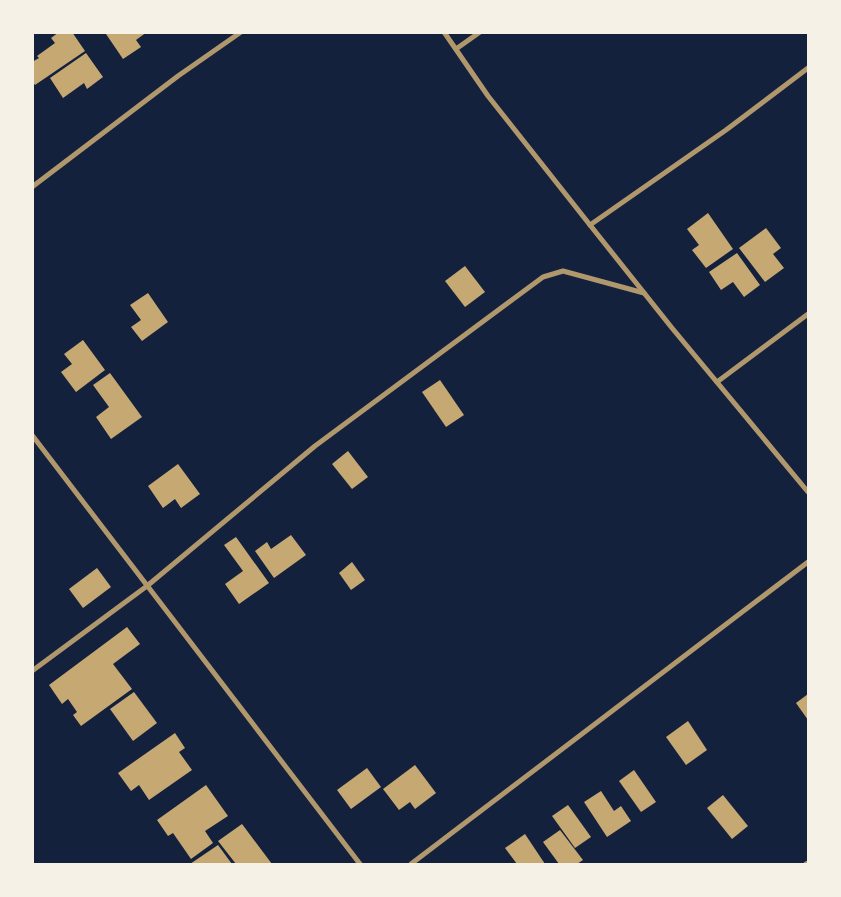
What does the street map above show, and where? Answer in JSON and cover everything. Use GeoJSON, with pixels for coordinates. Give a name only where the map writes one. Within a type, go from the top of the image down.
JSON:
{"type":"FeatureCollection","features":[{"type":"Feature","properties":{"kind":"street"},"geometry":{"type":"LineString","coordinates":[[32,187],[178,76],[241,32]]}},
{"type":"Feature","properties":{"kind":"street"},"geometry":{"type":"LineString","coordinates":[[444,32],[488,96],[590,225],[808,492]]}},
{"type":"Feature","properties":{"kind":"street"},"geometry":{"type":"LineString","coordinates":[[456,49],[480,32]]}},
{"type":"Feature","properties":{"kind":"street"},"geometry":{"type":"LineString","coordinates":[[590,225],[726,130],[808,68]]}},
{"type":"Feature","properties":{"kind":"street"},"geometry":{"type":"LineString","coordinates":[[32,671],[147,586],[315,446],[543,277],[563,270],[644,293]]}},
{"type":"Feature","properties":{"kind":"street"},"geometry":{"type":"LineString","coordinates":[[717,382],[808,314]]}},
{"type":"Feature","properties":{"kind":"street"},"geometry":{"type":"LineString","coordinates":[[32,435],[360,864]]}},
{"type":"Feature","properties":{"kind":"street"},"geometry":{"type":"LineString","coordinates":[[411,864],[808,562]]}},
{"type":"Feature","properties":{"kind":"building"},"geometry":{"type":"Polygon","coordinates":[[[59,32],[72,32],[85,51],[35,85],[32,81],[32,62],[55,43],[51,38],[59,32]]]}},
{"type":"Feature","properties":{"kind":"building"},"geometry":{"type":"Polygon","coordinates":[[[108,32],[147,32],[136,40],[141,47],[123,59],[106,34],[108,32]]]}},
{"type":"Feature","properties":{"kind":"building"},"geometry":{"type":"Polygon","coordinates":[[[86,53],[103,77],[87,89],[84,83],[63,98],[50,78],[86,53]]]}},
{"type":"Feature","properties":{"kind":"building"},"geometry":{"type":"Polygon","coordinates":[[[708,213],[733,249],[706,268],[692,250],[699,245],[687,229],[708,213]]]}},
{"type":"Feature","properties":{"kind":"building"},"geometry":{"type":"Polygon","coordinates":[[[766,228],[781,248],[773,254],[784,268],[765,282],[739,248],[766,228]]]}},
{"type":"Feature","properties":{"kind":"building"},"geometry":{"type":"Polygon","coordinates":[[[737,253],[760,285],[744,297],[733,282],[721,290],[709,272],[737,253]]]}},
{"type":"Feature","properties":{"kind":"building"},"geometry":{"type":"Polygon","coordinates":[[[465,266],[485,292],[465,307],[445,281],[465,266]]]}},
{"type":"Feature","properties":{"kind":"building"},"geometry":{"type":"Polygon","coordinates":[[[148,293],[168,322],[142,341],[131,327],[141,320],[130,305],[148,293]]]}},
{"type":"Feature","properties":{"kind":"building"},"geometry":{"type":"Polygon","coordinates":[[[83,340],[105,370],[76,392],[61,372],[72,364],[64,354],[83,340]]]}},
{"type":"Feature","properties":{"kind":"building"},"geometry":{"type":"Polygon","coordinates":[[[110,373],[142,417],[111,439],[96,417],[109,407],[93,385],[110,373]]]}},
{"type":"Feature","properties":{"kind":"building"},"geometry":{"type":"Polygon","coordinates":[[[440,380],[464,415],[446,427],[422,392],[440,380]]]}},
{"type":"Feature","properties":{"kind":"building"},"geometry":{"type":"Polygon","coordinates":[[[348,451],[368,477],[352,489],[332,464],[348,451]]]}},
{"type":"Feature","properties":{"kind":"building"},"geometry":{"type":"Polygon","coordinates":[[[178,464],[200,494],[181,508],[175,499],[163,508],[148,486],[178,464]]]}},
{"type":"Feature","properties":{"kind":"building"},"geometry":{"type":"Polygon","coordinates":[[[291,535],[306,555],[274,578],[255,551],[267,542],[271,549],[291,535]]]}},
{"type":"Feature","properties":{"kind":"building"},"geometry":{"type":"Polygon","coordinates":[[[236,537],[269,583],[239,604],[225,584],[243,571],[224,545],[236,537]]]}},
{"type":"Feature","properties":{"kind":"building"},"geometry":{"type":"Polygon","coordinates":[[[352,562],[365,580],[351,590],[339,573],[352,562]]]}},
{"type":"Feature","properties":{"kind":"building"},"geometry":{"type":"Polygon","coordinates":[[[97,568],[111,587],[83,608],[69,589],[97,568]]]}},
{"type":"Feature","properties":{"kind":"building"},"geometry":{"type":"Polygon","coordinates":[[[127,627],[140,644],[113,664],[132,689],[81,726],[73,715],[77,712],[68,699],[62,704],[49,685],[127,627]]]}},
{"type":"Feature","properties":{"kind":"building"},"geometry":{"type":"Polygon","coordinates":[[[134,692],[157,723],[133,741],[110,709],[134,692]]]}},
{"type":"Feature","properties":{"kind":"building"},"geometry":{"type":"Polygon","coordinates":[[[808,694],[808,720],[796,703],[808,694]]]}},
{"type":"Feature","properties":{"kind":"building"},"geometry":{"type":"Polygon","coordinates":[[[688,721],[707,750],[686,765],[666,737],[688,721]]]}},
{"type":"Feature","properties":{"kind":"building"},"geometry":{"type":"Polygon","coordinates":[[[175,733],[185,748],[179,752],[192,770],[149,800],[139,785],[131,791],[118,773],[175,733]]]}},
{"type":"Feature","properties":{"kind":"building"},"geometry":{"type":"Polygon","coordinates":[[[415,765],[436,793],[415,809],[410,802],[399,810],[383,789],[415,765]]]}},
{"type":"Feature","properties":{"kind":"building"},"geometry":{"type":"Polygon","coordinates":[[[367,768],[381,787],[351,809],[337,790],[367,768]]]}},
{"type":"Feature","properties":{"kind":"building"},"geometry":{"type":"Polygon","coordinates":[[[634,770],[656,802],[641,812],[619,781],[634,770]]]}},
{"type":"Feature","properties":{"kind":"building"},"geometry":{"type":"Polygon","coordinates":[[[206,785],[228,816],[205,831],[213,843],[191,859],[173,833],[168,836],[157,820],[206,785]]]}},
{"type":"Feature","properties":{"kind":"building"},"geometry":{"type":"Polygon","coordinates":[[[601,791],[614,811],[621,806],[631,821],[607,837],[584,802],[601,791]]]}},
{"type":"Feature","properties":{"kind":"building"},"geometry":{"type":"Polygon","coordinates":[[[723,795],[748,826],[732,839],[707,808],[723,795]]]}},
{"type":"Feature","properties":{"kind":"building"},"geometry":{"type":"Polygon","coordinates":[[[568,805],[591,837],[575,848],[552,816],[568,805]]]}},
{"type":"Feature","properties":{"kind":"building"},"geometry":{"type":"Polygon","coordinates":[[[242,824],[272,864],[236,864],[218,841],[242,824]]]}},
{"type":"Feature","properties":{"kind":"building"},"geometry":{"type":"Polygon","coordinates":[[[560,830],[583,860],[577,864],[559,864],[543,842],[560,830]]]}},
{"type":"Feature","properties":{"kind":"building"},"geometry":{"type":"Polygon","coordinates":[[[525,834],[545,864],[517,864],[505,848],[525,834]]]}},
{"type":"Feature","properties":{"kind":"building"},"geometry":{"type":"Polygon","coordinates":[[[218,845],[232,864],[190,864],[218,845]]]}}]}
